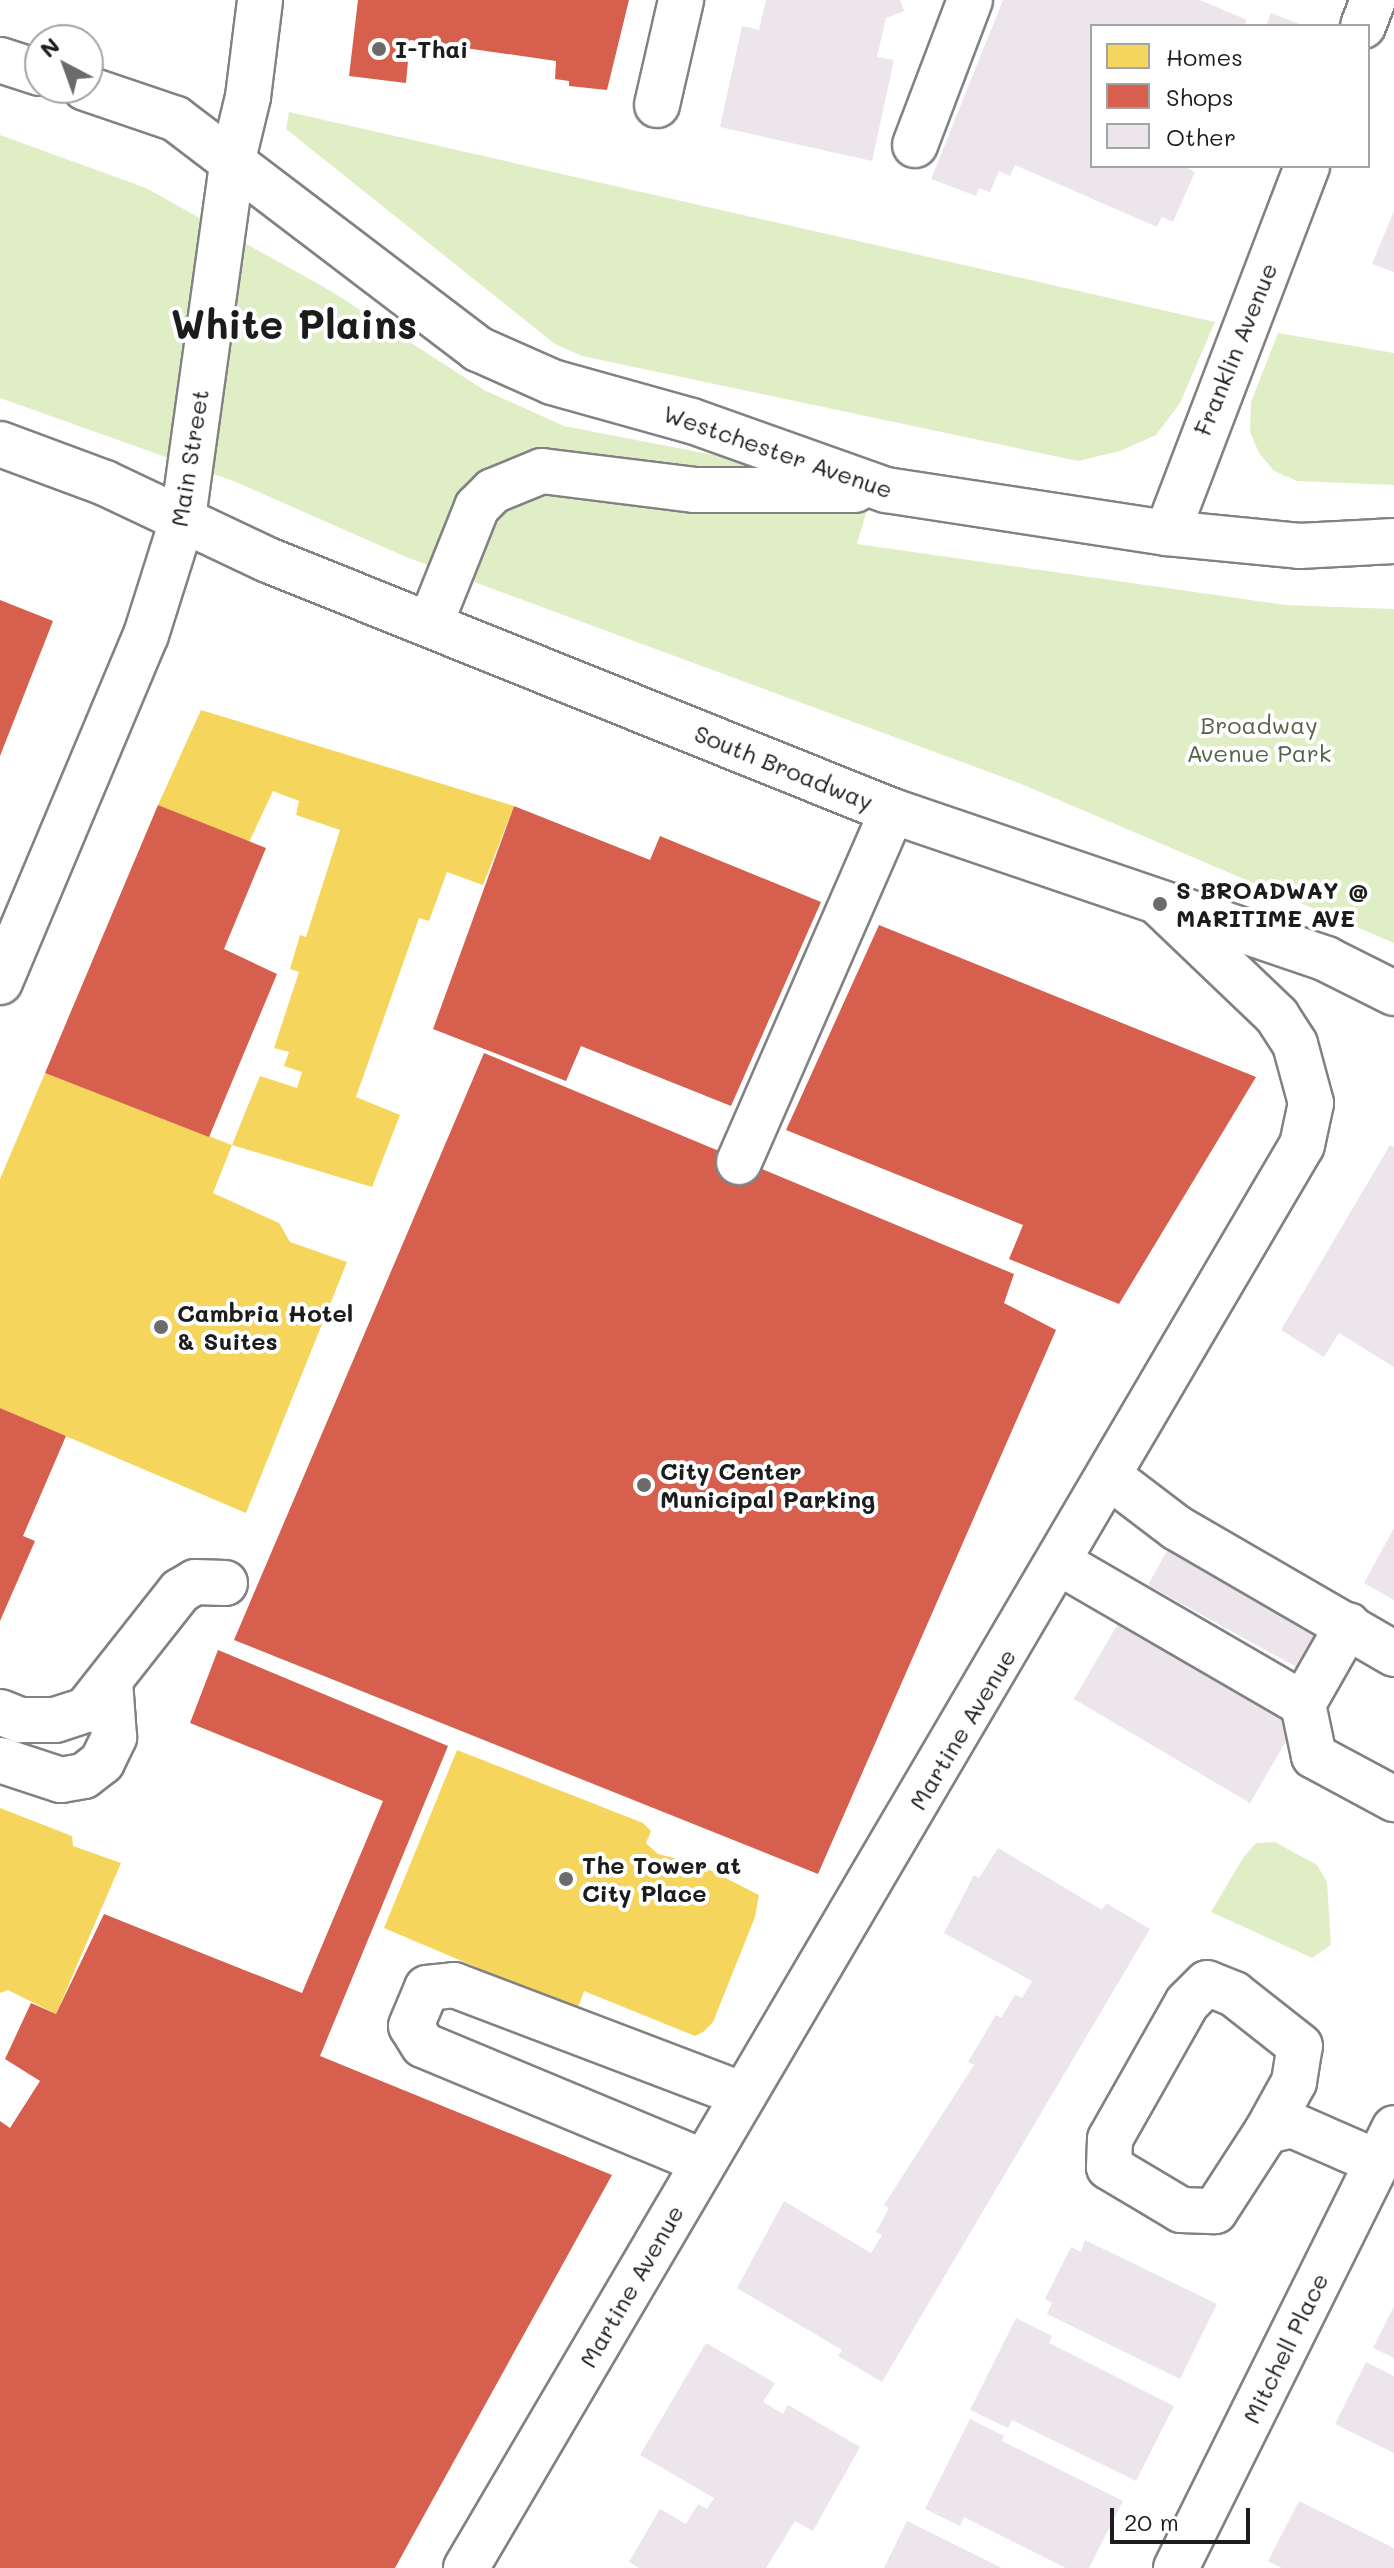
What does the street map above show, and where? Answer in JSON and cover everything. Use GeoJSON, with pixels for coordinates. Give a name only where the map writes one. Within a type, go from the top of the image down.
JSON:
{"type":"FeatureCollection","features":[{"type":"Feature","properties":{"kind":"main road","name":"Main Street"},"geometry":{"type":"LineString","coordinates":[[0,982],[146,635],[183,518],[233,159],[248,97],[260,0]]}},
{"type":"Feature","properties":{"kind":"main road"},"geometry":{"type":"LineString","coordinates":[[657,105],[681,0]]}},
{"type":"Feature","properties":{"kind":"main road"},"geometry":{"type":"LineString","coordinates":[[915,145],[970,0]]}},
{"type":"Feature","properties":{"kind":"main road"},"geometry":{"type":"LineString","coordinates":[[1364,24],[1373,0]]}},
{"type":"Feature","properties":{"kind":"main road"},"geometry":{"type":"LineString","coordinates":[[0,60],[24,68]]}},
{"type":"Feature","properties":{"kind":"main road","name":"Westchester Avenue"},"geometry":{"type":"LineString","coordinates":[[104,94],[176,119],[233,159],[330,240],[478,349],[552,382],[692,421],[886,490],[1167,533],[1299,546],[1394,541]]}},
{"type":"Feature","properties":{"kind":"main road","name":"Franklin Avenue"},"geometry":{"type":"LineString","coordinates":[[1167,533],[1306,168]]}},
{"type":"Feature","properties":{"kind":"main road","name":"South Broadway"},"geometry":{"type":"LineString","coordinates":[[0,444],[183,518],[268,560],[431,622],[892,811],[1326,959],[1394,993]]}},
{"type":"Feature","properties":{"kind":"main road"},"geometry":{"type":"LineString","coordinates":[[431,622],[477,507],[493,491],[542,471],[694,490],[886,490]]}},
{"type":"Feature","properties":{"kind":"main road"},"geometry":{"type":"LineString","coordinates":[[739,1162],[892,811]]}},
{"type":"Feature","properties":{"kind":"main road","name":"Martine Avenue"},"geometry":{"type":"LineString","coordinates":[[466,2568],[1060,1563],[1302,1145],[1311,1103],[1305,1071],[1277,1016],[1160,904]]}},
{"type":"Feature","properties":{"kind":"main road"},"geometry":{"type":"LineString","coordinates":[[1110,1477],[1177,1528],[1394,1654]]}},
{"type":"Feature","properties":{"kind":"main road"},"geometry":{"type":"LineString","coordinates":[[1060,1563],[1303,1704]]}},
{"type":"Feature","properties":{"kind":"main road"},"geometry":{"type":"LineString","coordinates":[[0,1712],[20,1720],[75,1715],[86,1710],[180,1591],[195,1582],[225,1583]]}},
{"type":"Feature","properties":{"kind":"main road"},"geometry":{"type":"LineString","coordinates":[[1348,1625],[1303,1704],[1314,1756],[1394,1799]]}},
{"type":"Feature","properties":{"kind":"main road"},"geometry":{"type":"LineString","coordinates":[[0,1760],[61,1780],[84,1776],[102,1762],[114,1737],[110,1681]]}},
{"type":"Feature","properties":{"kind":"main road"},"geometry":{"type":"LineString","coordinates":[[1267,2131],[1294,2082],[1300,2046],[1234,1994],[1207,1983],[1187,2003],[1110,2139],[1109,2167],[1181,2210],[1215,2211],[1267,2131],[1292,2125],[1385,2145]]}},
{"type":"Feature","properties":{"kind":"main road"},"geometry":{"type":"LineString","coordinates":[[704,2162],[423,2045],[411,2026],[427,1988],[454,1985],[743,2095]]}},
{"type":"Feature","properties":{"kind":"main road","name":"Mitchell Place"},"geometry":{"type":"LineString","coordinates":[[1176,2568],[1385,2145]]}},
{"type":"Feature","properties":{"kind":"green space"},"geometry":{"type":"Polygon","coordinates":[[[289,112],[1215,322],[1180,403],[1156,435],[1120,451],[1078,461],[582,356],[555,344],[286,129],[289,112]]]}},
{"type":"Feature","properties":{"kind":"green space","name":"Broadway Avenue Park"},"geometry":{"type":"Polygon","coordinates":[[[0,135],[146,188],[331,291],[484,390],[564,426],[874,486],[857,544],[1286,605],[1394,609],[1394,943],[1019,783],[406,557],[236,482],[0,398],[0,135]]]}},
{"type":"Feature","properties":{"kind":"green space"},"geometry":{"type":"Polygon","coordinates":[[[1278,333],[1394,353],[1394,485],[1297,481],[1274,471],[1259,453],[1250,432],[1251,402],[1278,333]]]}},
{"type":"Feature","properties":{"kind":"green space"},"geometry":{"type":"Polygon","coordinates":[[[1275,1842],[1317,1865],[1327,1882],[1331,1945],[1312,1958],[1211,1912],[1243,1858],[1256,1843],[1275,1842]]]}},
{"type":"Feature","properties":{"kind":"building: Homes"},"geometry":{"type":"Polygon","coordinates":[[[201,710],[514,806],[483,885],[447,872],[429,921],[419,918],[356,1097],[400,1115],[372,1187],[232,1145],[260,1076],[297,1088],[302,1072],[284,1066],[289,1052],[274,1048],[299,972],[290,969],[300,935],[306,937],[340,830],[296,815],[299,801],[273,791],[249,842],[158,805],[201,710]]]}},
{"type":"Feature","properties":{"kind":"building: Homes","name":"Cambria Hotel & Suites"},"geometry":{"type":"Polygon","coordinates":[[[45,1073],[232,1145],[213,1193],[279,1223],[290,1242],[347,1262],[246,1513],[0,1408],[0,1179],[45,1073]]]}},
{"type":"Feature","properties":{"kind":"building: Homes","name":"The Tower at City Place"},"geometry":{"type":"Polygon","coordinates":[[[457,1750],[643,1823],[651,1831],[646,1843],[658,1854],[698,1864],[759,1895],[755,1917],[713,2022],[703,2032],[695,2036],[584,1991],[577,2010],[384,1928],[457,1750]]]}},
{"type":"Feature","properties":{"kind":"building: Homes"},"geometry":{"type":"Polygon","coordinates":[[[0,1808],[72,1836],[73,1846],[121,1863],[56,2014],[8,1990],[0,1993],[0,1808]]]}},
{"type":"Feature","properties":{"kind":"building: Shops"},"geometry":{"type":"Polygon","coordinates":[[[358,0],[629,0],[607,90],[569,86],[569,81],[555,79],[556,61],[410,40],[406,83],[349,76],[358,0]]]}},
{"type":"Feature","properties":{"kind":"building: Shops"},"geometry":{"type":"Polygon","coordinates":[[[0,600],[53,621],[0,756],[0,600]]]}},
{"type":"Feature","properties":{"kind":"building: Shops"},"geometry":{"type":"Polygon","coordinates":[[[158,805],[266,848],[224,949],[277,974],[209,1137],[45,1073],[158,805]]]}},
{"type":"Feature","properties":{"kind":"building: Shops"},"geometry":{"type":"Polygon","coordinates":[[[514,806],[650,860],[660,836],[821,902],[731,1106],[581,1046],[566,1081],[433,1029],[514,806]]]}},
{"type":"Feature","properties":{"kind":"building: Shops"},"geometry":{"type":"Polygon","coordinates":[[[879,925],[1256,1077],[1119,1304],[1009,1259],[1023,1225],[786,1130],[879,925]]]}},
{"type":"Feature","properties":{"kind":"building: Shops","name":"City Center Municipal Parking"},"geometry":{"type":"Polygon","coordinates":[[[484,1053],[1014,1274],[1004,1303],[1056,1330],[818,1874],[234,1640],[484,1053]]]}},
{"type":"Feature","properties":{"kind":"building: Shops"},"geometry":{"type":"Polygon","coordinates":[[[0,1408],[66,1436],[23,1536],[35,1541],[0,1621],[0,1408]]]}},
{"type":"Feature","properties":{"kind":"building: Shops"},"geometry":{"type":"Polygon","coordinates":[[[218,1650],[448,1746],[320,2056],[612,2175],[395,2568],[0,2568],[0,2121],[10,2128],[40,2081],[5,2059],[31,2003],[56,2014],[104,1914],[302,1993],[383,1801],[190,1723],[218,1650]]]}},
{"type":"Feature","properties":{"kind":"building: Other"},"geometry":{"type":"Polygon","coordinates":[[[766,0],[900,0],[904,11],[886,18],[877,57],[894,60],[872,161],[720,127],[742,26],[759,30],[766,0]]]}},
{"type":"Feature","properties":{"kind":"building: Other"},"geometry":{"type":"Polygon","coordinates":[[[1003,0],[1200,0],[1247,20],[1245,24],[1090,24],[1090,168],[1187,168],[1195,172],[1173,222],[1162,217],[1157,227],[1015,165],[1010,176],[999,171],[990,192],[979,188],[976,196],[931,179],[1003,0]]]}},
{"type":"Feature","properties":{"kind":"building: Other"},"geometry":{"type":"Polygon","coordinates":[[[1271,13],[1299,24],[1267,24],[1271,13]]]}},
{"type":"Feature","properties":{"kind":"building: Other"},"geometry":{"type":"Polygon","coordinates":[[[1394,211],[1394,272],[1372,264],[1394,211]]]}},
{"type":"Feature","properties":{"kind":"building: Other"},"geometry":{"type":"Polygon","coordinates":[[[1390,1145],[1394,1147],[1394,1367],[1339,1333],[1324,1357],[1281,1330],[1390,1145]]]}},
{"type":"Feature","properties":{"kind":"building: Other"},"geometry":{"type":"Polygon","coordinates":[[[1394,1528],[1394,1600],[1364,1583],[1394,1528]]]}},
{"type":"Feature","properties":{"kind":"building: Other"},"geometry":{"type":"Polygon","coordinates":[[[1172,1542],[1330,1632],[1307,1673],[1148,1585],[1172,1542]]]}},
{"type":"Feature","properties":{"kind":"building: Other"},"geometry":{"type":"Polygon","coordinates":[[[1119,1622],[1295,1726],[1250,1803],[1074,1699],[1119,1622]]]}},
{"type":"Feature","properties":{"kind":"building: Other"},"geometry":{"type":"Polygon","coordinates":[[[998,1848],[1102,1910],[1106,1903],[1150,1929],[882,2382],[838,2356],[842,2350],[737,2288],[784,2201],[871,2253],[882,2235],[876,2232],[889,2208],[884,2205],[974,2065],[968,2062],[996,2015],[1001,2018],[1015,1995],[1022,1998],[1032,1981],[944,1933],[974,1875],[979,1878],[998,1848]]]}},
{"type":"Feature","properties":{"kind":"building: Other"},"geometry":{"type":"Polygon","coordinates":[[[1085,2240],[1217,2304],[1180,2379],[1047,2314],[1052,2303],[1045,2299],[1071,2247],[1081,2252],[1085,2240]]]}},
{"type":"Feature","properties":{"kind":"building: Other"},"geometry":{"type":"Polygon","coordinates":[[[1394,2306],[1394,2358],[1373,2348],[1394,2306]]]}},
{"type":"Feature","properties":{"kind":"building: Other"},"geometry":{"type":"Polygon","coordinates":[[[1016,2318],[1052,2336],[1049,2343],[1174,2406],[1136,2481],[1012,2420],[1008,2428],[970,2410],[1016,2318]]]}},
{"type":"Feature","properties":{"kind":"building: Other"},"geometry":{"type":"Polygon","coordinates":[[[706,2343],[775,2383],[763,2402],[783,2414],[788,2405],[860,2447],[813,2531],[795,2521],[766,2568],[639,2568],[629,2562],[660,2509],[686,2524],[698,2504],[707,2509],[714,2498],[640,2455],[706,2343]]]}},
{"type":"Feature","properties":{"kind":"building: Other"},"geometry":{"type":"Polygon","coordinates":[[[1366,2362],[1394,2376],[1394,2453],[1335,2424],[1366,2362]]]}},
{"type":"Feature","properties":{"kind":"building: Other"},"geometry":{"type":"Polygon","coordinates":[[[970,2419],[1004,2436],[1002,2441],[1123,2501],[1089,2568],[1066,2568],[964,2517],[960,2526],[925,2509],[970,2419]]]}},
{"type":"Feature","properties":{"kind":"building: Other"},"geometry":{"type":"Polygon","coordinates":[[[1299,2501],[1394,2548],[1394,2568],[1282,2568],[1268,2561],[1299,2501]]]}},
{"type":"Feature","properties":{"kind":"building: Other"},"geometry":{"type":"Polygon","coordinates":[[[907,2521],[1002,2568],[884,2568],[907,2521]]]}},
{"type":"Feature","properties":{"kind":"place","name":"I-Thai"},"geometry":{"type":"Point","coordinates":[379,49]}},
{"type":"Feature","properties":{"kind":"place","name":"S BROADWAY @ MARITIME AVE"},"geometry":{"type":"Point","coordinates":[1160,904]}},
{"type":"Feature","properties":{"kind":"place","name":"Cambria Hotel & Suites"},"geometry":{"type":"Point","coordinates":[161,1327]}},
{"type":"Feature","properties":{"kind":"place","name":"City Center Municipal Parking"},"geometry":{"type":"Point","coordinates":[644,1485]}},
{"type":"Feature","properties":{"kind":"place","name":"The Tower at City Place"},"geometry":{"type":"Point","coordinates":[566,1879]}},
{"type":"Feature","properties":{"kind":"district","name":"White Plains"},"geometry":{"type":"Point","coordinates":[294,323]}}]}
